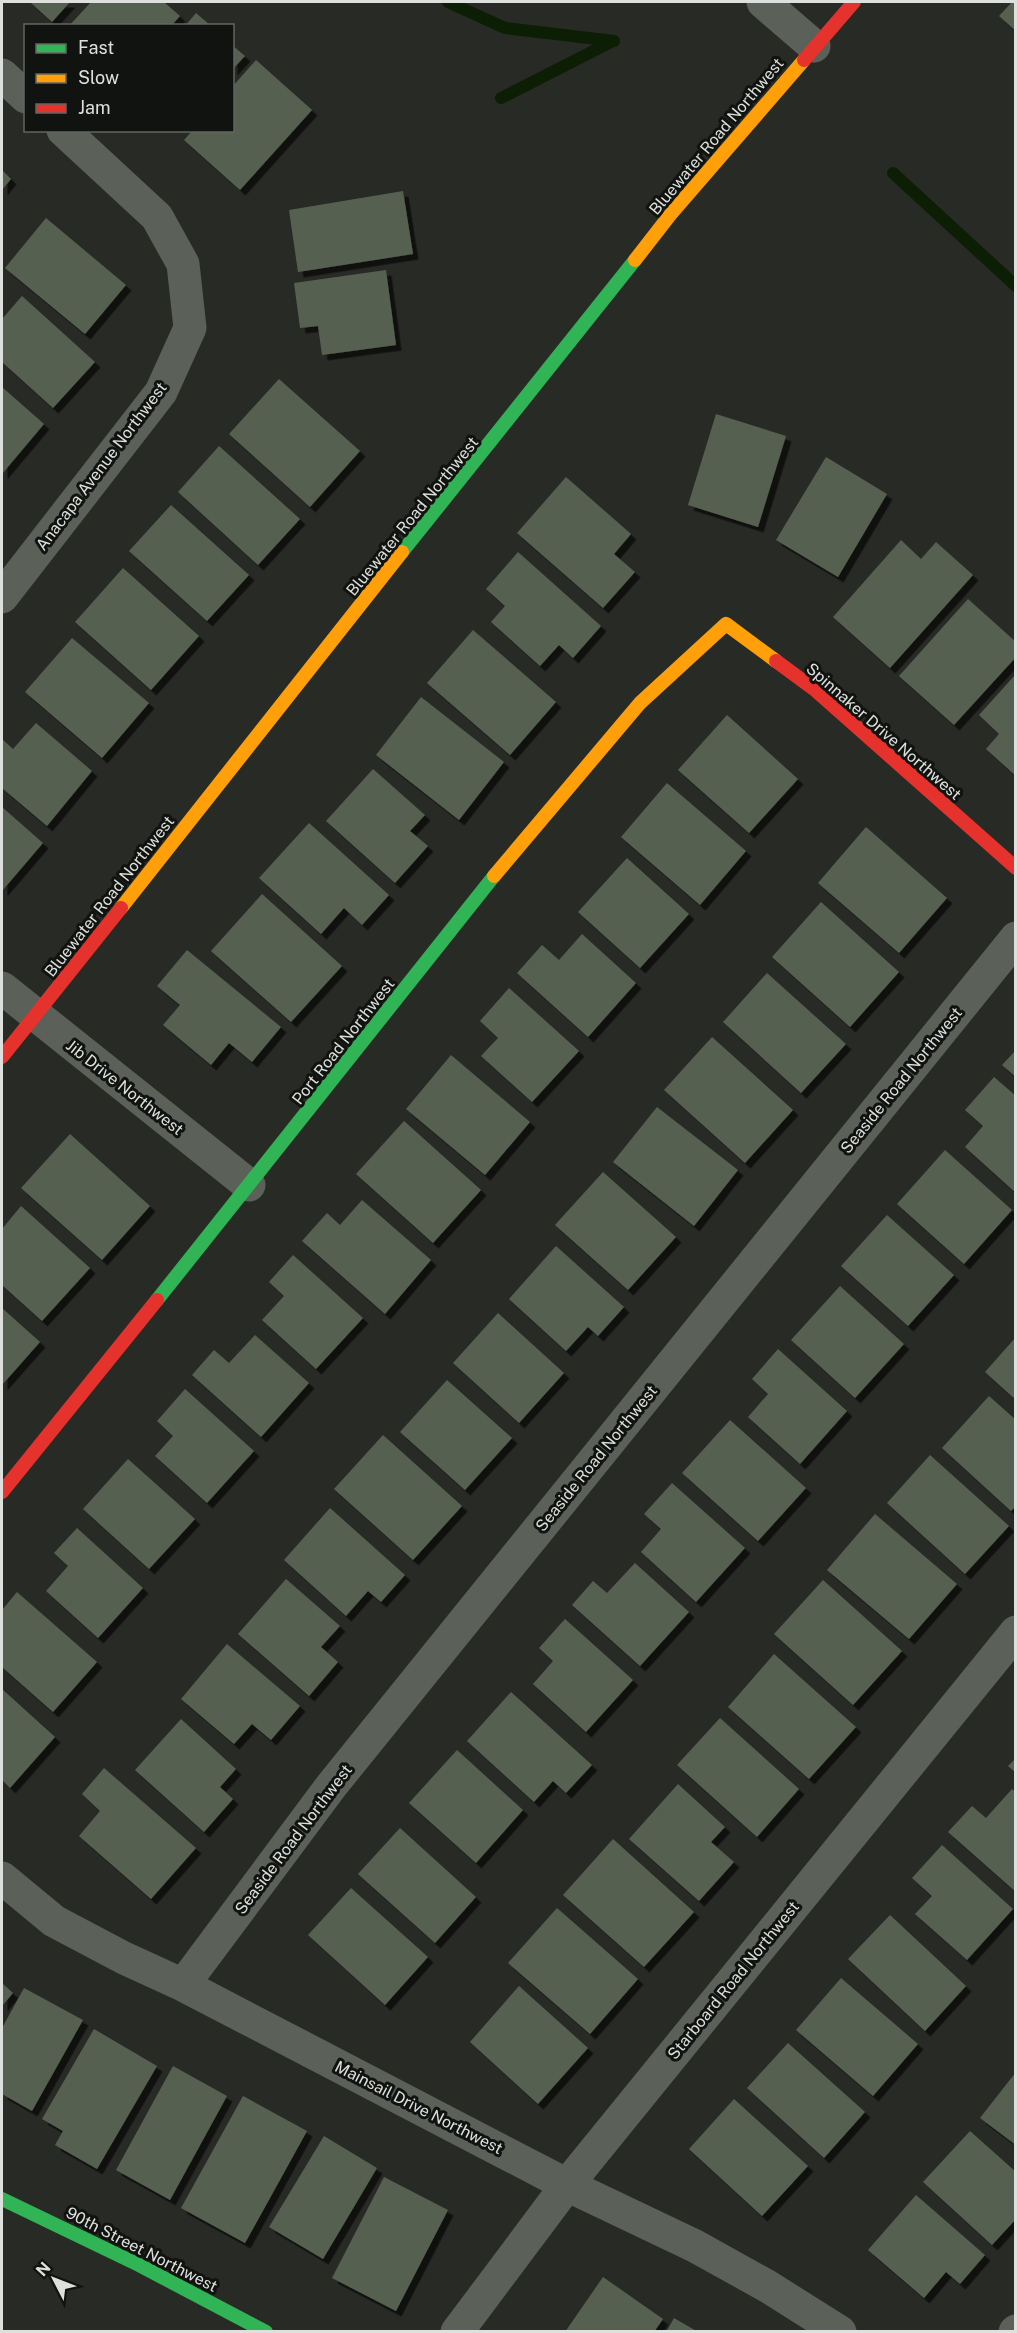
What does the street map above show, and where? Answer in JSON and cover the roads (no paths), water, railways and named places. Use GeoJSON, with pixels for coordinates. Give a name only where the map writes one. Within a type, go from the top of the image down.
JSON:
{"type":"FeatureCollection","features":[{"type":"Feature","properties":{"kind":"street"},"geometry":{"type":"LineString","coordinates":[[763,2],[814,46]]}},
{"type":"Feature","properties":{"kind":"street","name":"Bluewater Road Northwest"},"geometry":{"type":"LineString","coordinates":[[2,1057],[670,215],[854,2]]}},
{"type":"Feature","properties":{"kind":"street"},"geometry":{"type":"LineString","coordinates":[[2,75],[24,95]]}},
{"type":"Feature","properties":{"kind":"street","name":"Anacapa Avenue Northwest"},"geometry":{"type":"LineString","coordinates":[[2,597],[161,392],[190,328],[183,264],[157,217],[65,132]]}},
{"type":"Feature","properties":{"kind":"street","name":"Spinnaker Drive Northwest"},"geometry":{"type":"LineString","coordinates":[[726,624],[814,689],[1016,868]]}},
{"type":"Feature","properties":{"kind":"street","name":"Port Road Northwest"},"geometry":{"type":"LineString","coordinates":[[2,1492],[520,844],[640,703],[726,624]]}},
{"type":"Feature","properties":{"kind":"street","name":"Seaside Road Northwest"},"geometry":{"type":"LineString","coordinates":[[183,1985],[332,1785],[1016,938]]}},
{"type":"Feature","properties":{"kind":"street","name":"Jib Drive Northwest"},"geometry":{"type":"LineString","coordinates":[[2,988],[249,1185]]}},
{"type":"Feature","properties":{"kind":"street","name":"Starboard Road Northwest"},"geometry":{"type":"LineString","coordinates":[[457,2331],[567,2185],[1016,1632]]}},
{"type":"Feature","properties":{"kind":"street","name":"Mainsail Drive Northwest"},"geometry":{"type":"LineString","coordinates":[[2,1878],[54,1921],[124,1959],[183,1985],[567,2185],[695,2246],[767,2286],[840,2331]]}},
{"type":"Feature","properties":{"kind":"street","name":"90th Street Northwest"},"geometry":{"type":"LineString","coordinates":[[2,2199],[139,2265],[266,2331]]}},
{"type":"Feature","properties":{"kind":"waterway"},"geometry":{"type":"LineString","coordinates":[[448,2],[505,28],[614,41]]}},
{"type":"Feature","properties":{"kind":"waterway"},"geometry":{"type":"LineString","coordinates":[[501,98],[613,41]]}},
{"type":"Feature","properties":{"kind":"waterway"},"geometry":{"type":"LineString","coordinates":[[893,173],[1016,286]]}}]}
